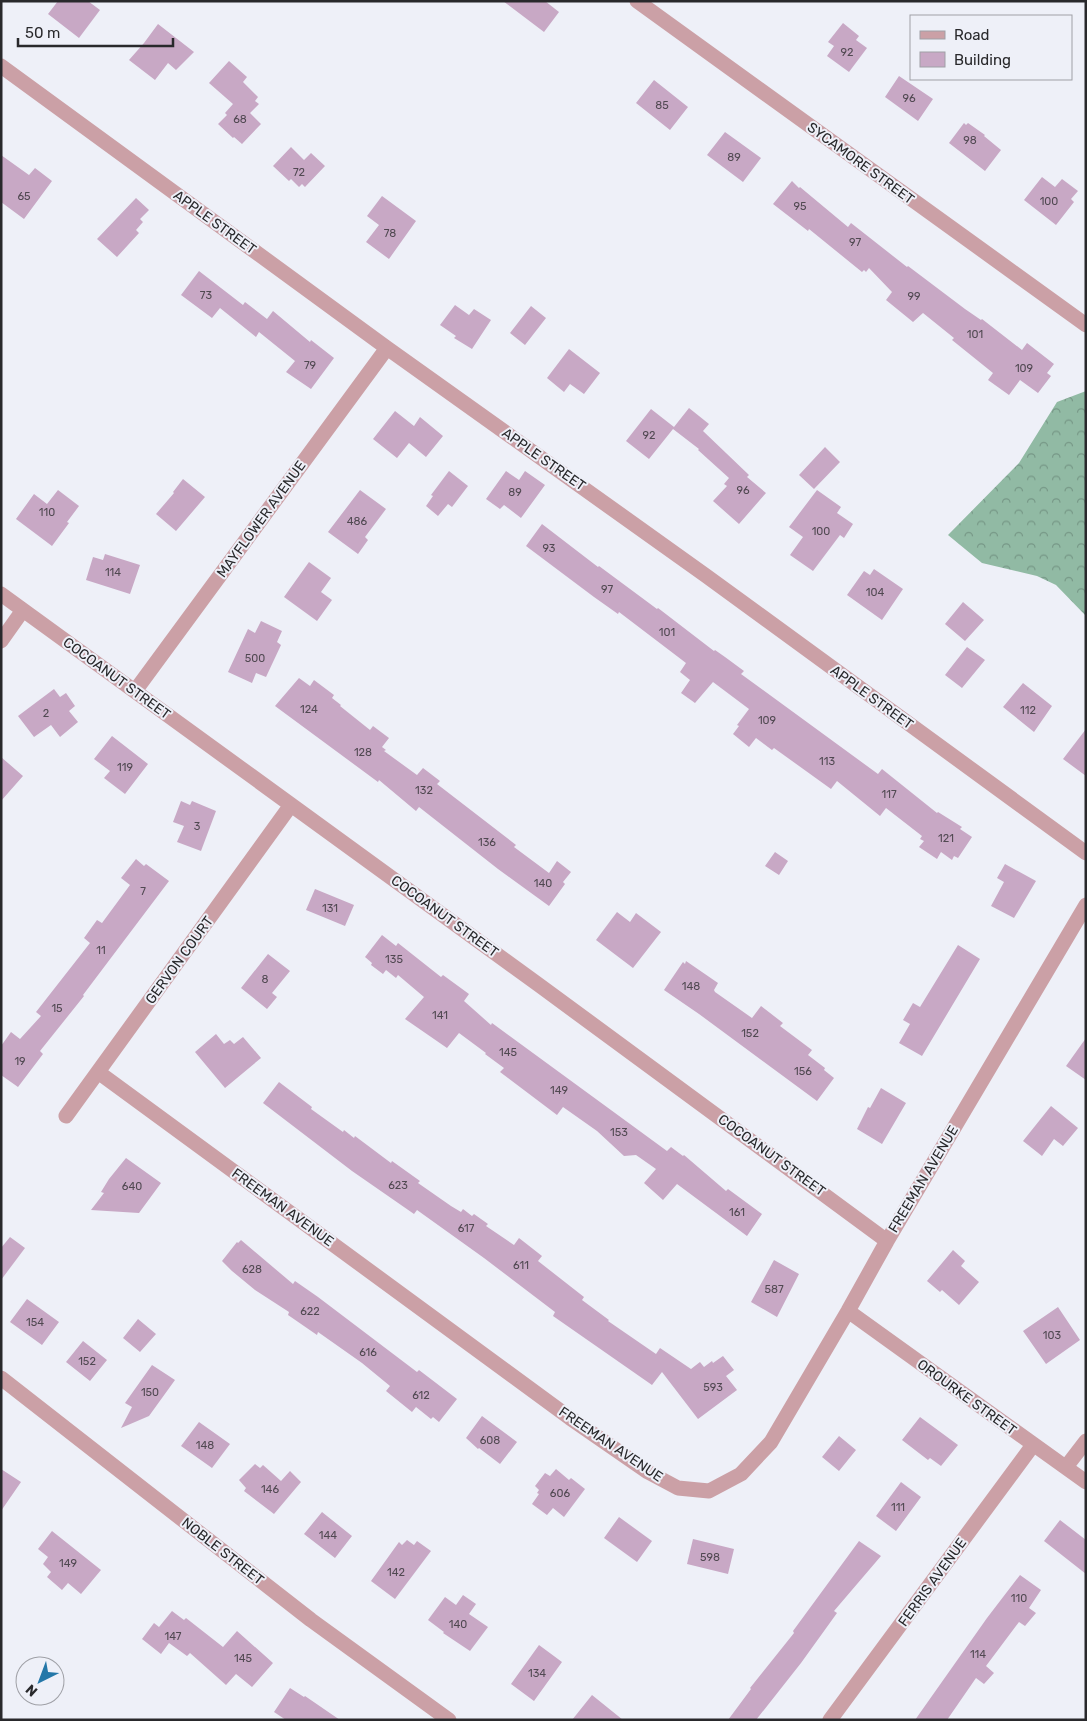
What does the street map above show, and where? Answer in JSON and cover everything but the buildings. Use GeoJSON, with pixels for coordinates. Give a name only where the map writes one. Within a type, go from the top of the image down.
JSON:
{"type":"FeatureCollection","features":[{"type":"Feature","properties":{"kind":"street","name":"SYCAMORE STREET"},"geometry":{"type":"LineString","coordinates":[[637,1],[1086,325]]}},
{"type":"Feature","properties":{"kind":"street","name":"APPLE STREET"},"geometry":{"type":"LineString","coordinates":[[1,66],[387,348],[705,575],[1086,853]]}},
{"type":"Feature","properties":{"kind":"street","name":"MAYFLOWER AVENUE"},"geometry":{"type":"LineString","coordinates":[[135,691],[387,348]]}},
{"type":"Feature","properties":{"kind":"street","name":"COCOANUT STREET"},"geometry":{"type":"LineString","coordinates":[[1,594],[547,990],[887,1241]]}},
{"type":"Feature","properties":{"kind":"street"},"geometry":{"type":"LineString","coordinates":[[1,640],[23,610]]}},
{"type":"Feature","properties":{"kind":"street","name":"GERVON COURT"},"geometry":{"type":"LineString","coordinates":[[66,1116],[291,805]]}},
{"type":"Feature","properties":{"kind":"street","name":"FREEMAN AVENUE"},"geometry":{"type":"LineString","coordinates":[[98,1072],[578,1423],[648,1472],[678,1488],[709,1491],[741,1474],[771,1442],[887,1241],[1086,905]]}},
{"type":"Feature","properties":{"kind":"street","name":"OROURKE STREET"},"geometry":{"type":"LineString","coordinates":[[848,1310],[1086,1482]]}},
{"type":"Feature","properties":{"kind":"street","name":"NOBLE STREET"},"geometry":{"type":"LineString","coordinates":[[1,1378],[311,1620],[449,1720]]}},
{"type":"Feature","properties":{"kind":"street"},"geometry":{"type":"LineString","coordinates":[[1066,1467],[1086,1441]]}},
{"type":"Feature","properties":{"kind":"street","name":"FERRIS AVENUE"},"geometry":{"type":"LineString","coordinates":[[830,1720],[1033,1445]]}},
{"type":"Feature","properties":{"kind":"green space"},"geometry":{"type":"Polygon","coordinates":[[[1086,391],[1086,616],[1056,585],[1037,576],[982,563],[948,535],[1019,463],[1057,402],[1086,391]]]}}]}
